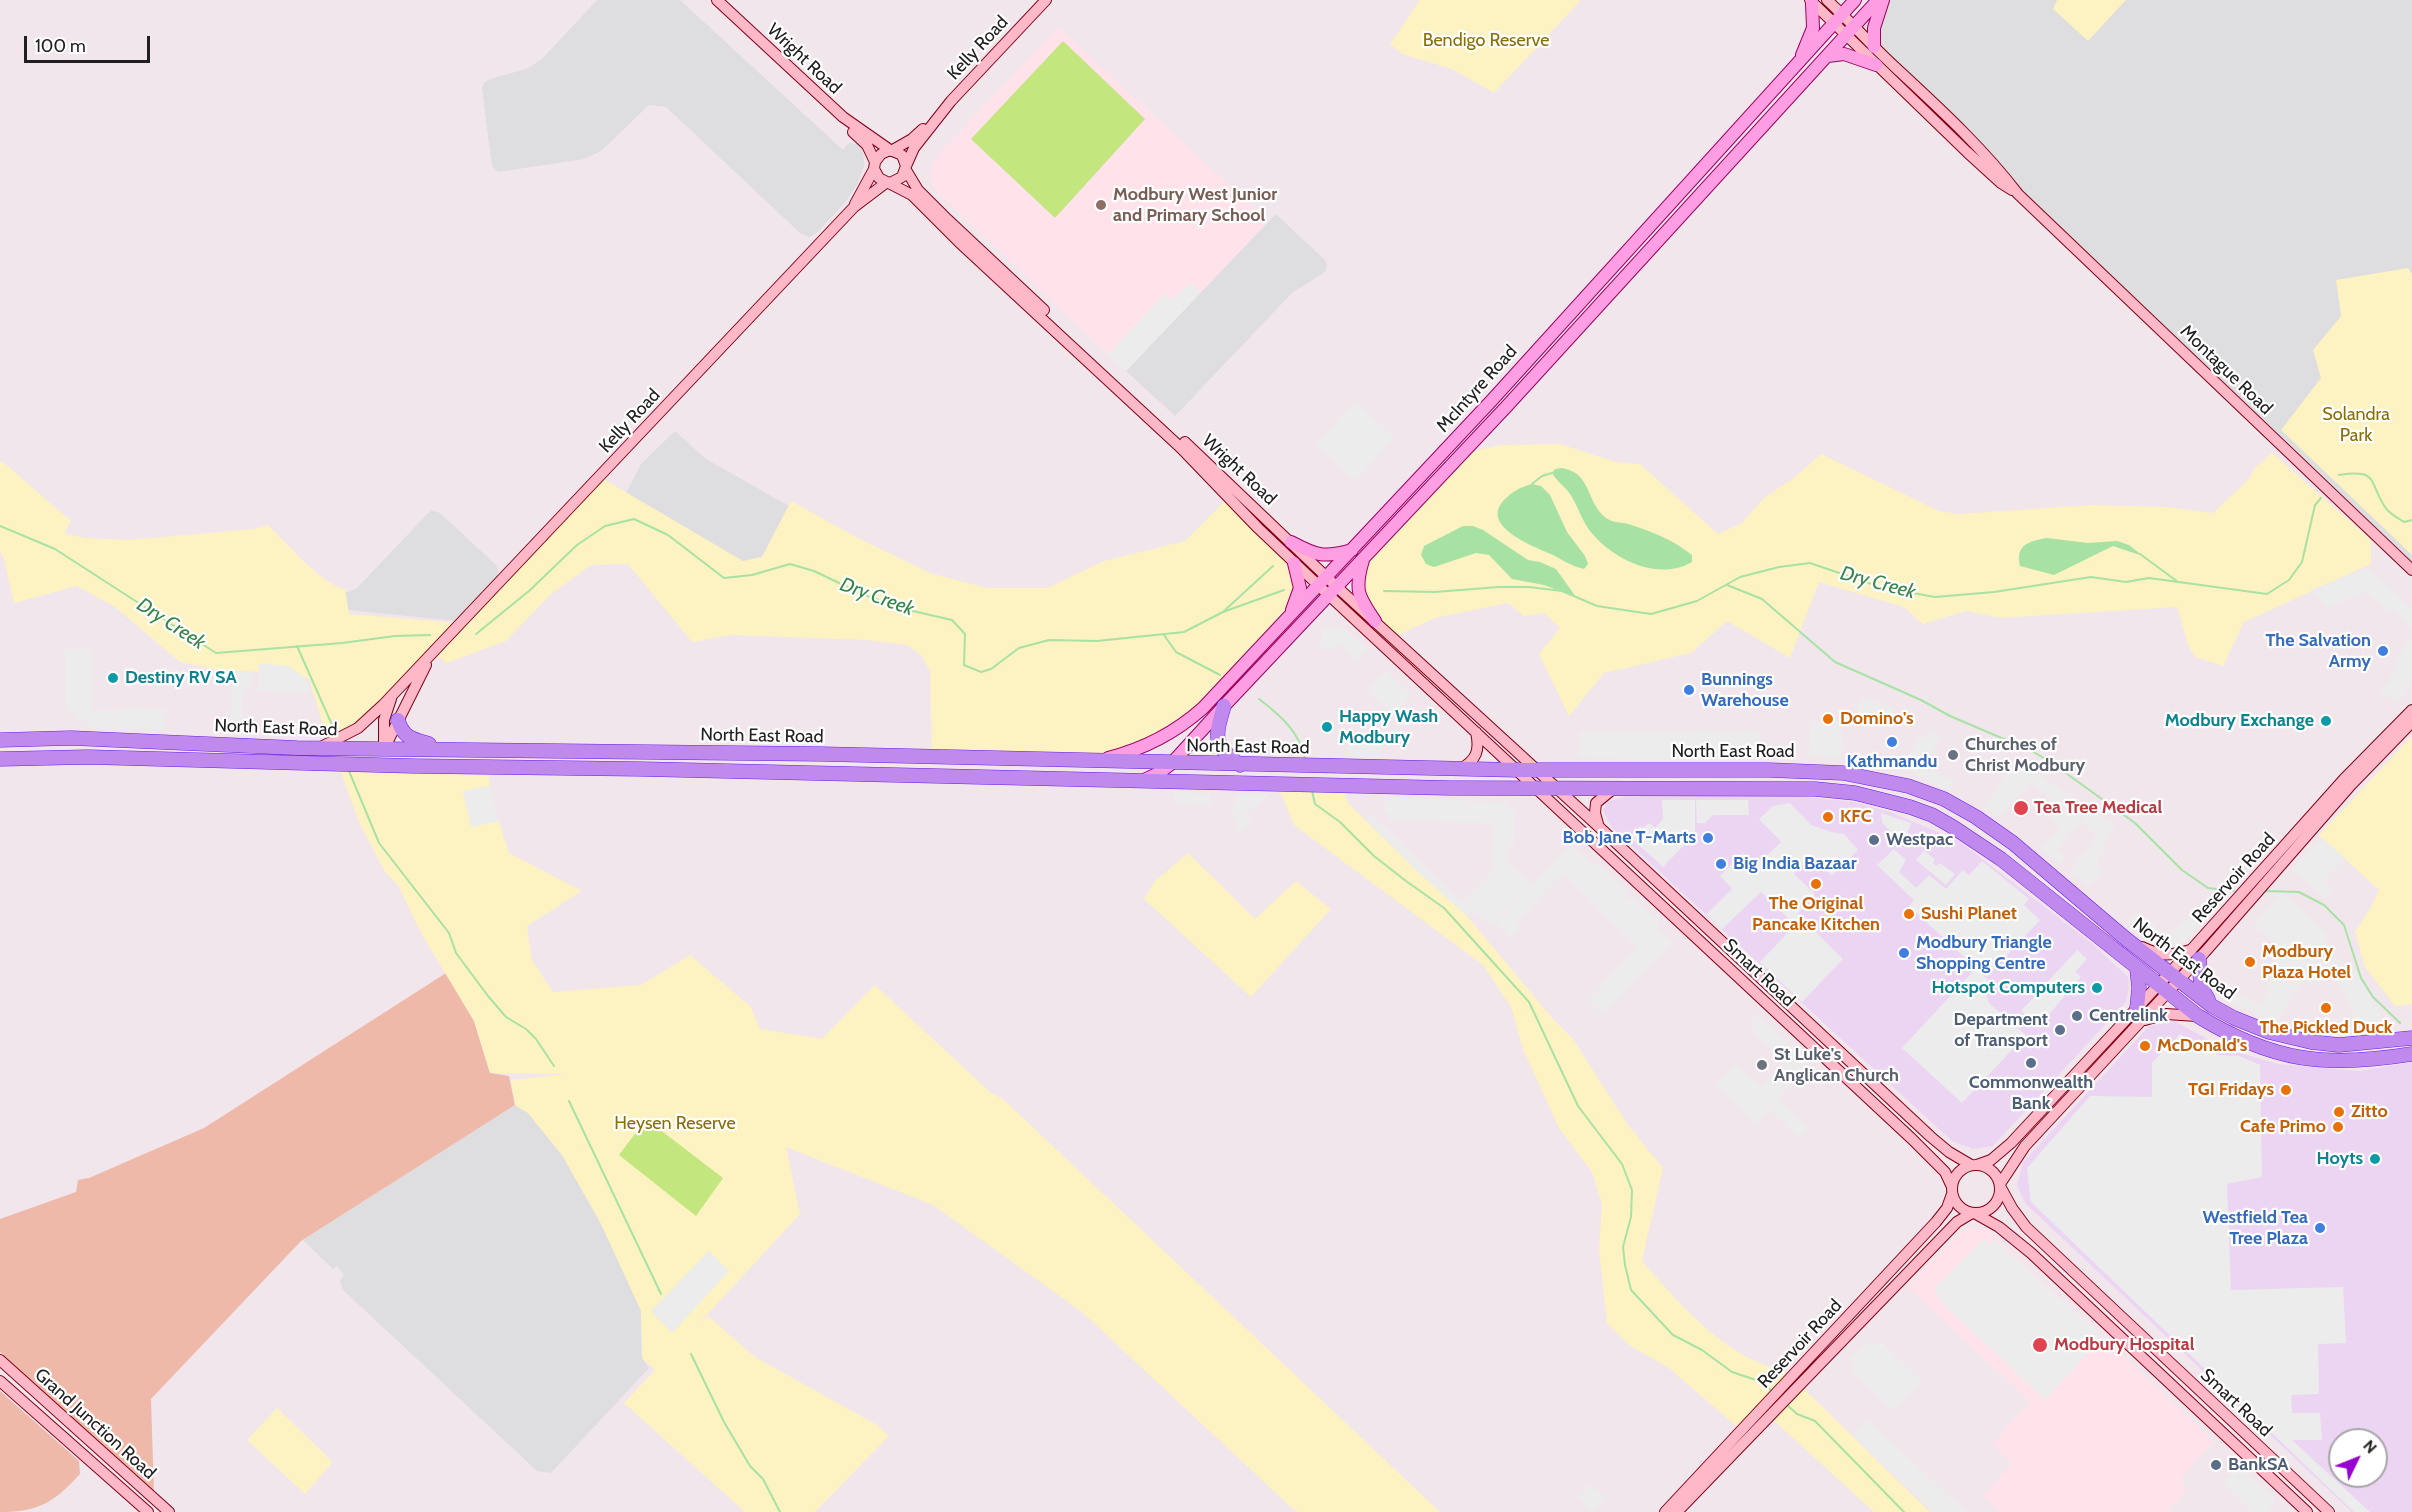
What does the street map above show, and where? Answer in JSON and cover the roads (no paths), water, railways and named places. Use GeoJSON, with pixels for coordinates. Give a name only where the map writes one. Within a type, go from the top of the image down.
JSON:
{"type":"FeatureCollection","features":[{"type":"Feature","properties":{"kind":"highway"},"geometry":{"type":"LineString","coordinates":[[1224,706],[1217,728],[1217,743],[1240,765]]}},
{"type":"Feature","properties":{"kind":"highway"},"geometry":{"type":"LineString","coordinates":[[398,720],[401,729],[409,738],[443,751]]}},
{"type":"Feature","properties":{"kind":"highway"},"geometry":{"type":"LineString","coordinates":[[35,758],[46,750],[54,738],[60,749],[73,757]]}},
{"type":"Feature","properties":{"kind":"highway","name":"North East Road"},"geometry":{"type":"LineString","coordinates":[[0,740],[54,738],[443,751],[821,754],[1518,770],[1813,770],[1889,782],[1944,800],[1976,817],[2013,843],[2126,939],[2212,1006],[2257,1028],[2311,1042],[2347,1045],[2412,1038]]}},
{"type":"Feature","properties":{"kind":"highway"},"geometry":{"type":"LineString","coordinates":[[359,765],[384,749],[393,757],[413,766]]}},
{"type":"Feature","properties":{"kind":"highway"},"geometry":{"type":"LineString","coordinates":[[607,768],[624,752],[632,763],[641,769]]}},
{"type":"Feature","properties":{"kind":"highway"},"geometry":{"type":"LineString","coordinates":[[779,754],[794,762],[804,772],[821,754]]}},
{"type":"Feature","properties":{"kind":"highway","name":"North East Road"},"geometry":{"type":"LineString","coordinates":[[0,759],[73,757],[1538,789],[1782,788],[1859,794],[1891,801],[1932,815],[1996,854],[2137,969],[2198,1016],[2227,1033],[2254,1044],[2318,1061],[2355,1062],[2412,1054]]}},
{"type":"Feature","properties":{"kind":"highway"},"geometry":{"type":"LineString","coordinates":[[1859,794],[1860,776]]}},
{"type":"Feature","properties":{"kind":"highway"},"geometry":{"type":"LineString","coordinates":[[1889,782],[1907,795],[1933,807],[1932,815]]}},
{"type":"Feature","properties":{"kind":"highway"},"geometry":{"type":"LineString","coordinates":[[2195,955],[2200,987],[2212,1006]]}},
{"type":"Feature","properties":{"kind":"highway"},"geometry":{"type":"LineString","coordinates":[[2137,969],[2139,1015]]}},
{"type":"Feature","properties":{"kind":"main road","name":"Wright Road"},"geometry":{"type":"LineString","coordinates":[[717,0],[843,117],[890,151]]}},
{"type":"Feature","properties":{"kind":"main road","name":"Kelly Road"},"geometry":{"type":"LineString","coordinates":[[906,168],[914,148],[951,101],[1046,0]]}},
{"type":"Feature","properties":{"kind":"main road","name":"Montague Road"},"geometry":{"type":"LineString","coordinates":[[1827,0],[1838,19]]}},
{"type":"Feature","properties":{"kind":"main road","name":"McIntyre Road"},"geometry":{"type":"LineString","coordinates":[[1096,762],[1146,746],[1177,730],[1203,708],[1323,582],[1855,0]]}},
{"type":"Feature","properties":{"kind":"main road","name":"McIntyre Road"},"geometry":{"type":"LineString","coordinates":[[1142,780],[1159,773],[1172,763],[1515,397],[1878,0]]}},
{"type":"Feature","properties":{"kind":"main road"},"geometry":{"type":"LineString","coordinates":[[1874,47],[1874,28],[1883,0]]}},
{"type":"Feature","properties":{"kind":"main road","name":"Montague Road"},"geometry":{"type":"LineString","coordinates":[[1811,1],[1874,47],[1954,121],[1996,165],[2018,194],[2412,570]]}},
{"type":"Feature","properties":{"kind":"main road"},"geometry":{"type":"LineString","coordinates":[[1798,65],[1813,28],[1811,1]]}},
{"type":"Feature","properties":{"kind":"main road","name":"Montague Road"},"geometry":{"type":"LineString","coordinates":[[1851,31],[1876,65],[2001,183],[2018,194]]}},
{"type":"Feature","properties":{"kind":"main road"},"geometry":{"type":"LineString","coordinates":[[1828,56],[1844,54],[1876,65]]}},
{"type":"Feature","properties":{"kind":"main road","name":"Wright Road"},"geometry":{"type":"LineString","coordinates":[[843,117],[867,145],[875,165]]}},
{"type":"Feature","properties":{"kind":"main road","name":"Kelly Road"},"geometry":{"type":"LineString","coordinates":[[890,151],[912,139],[936,121]]}},
{"type":"Feature","properties":{"kind":"main road"},"geometry":{"type":"LineString","coordinates":[[890,151],[902,155],[906,168],[900,179],[889,182],[879,178],[875,165],[880,154],[890,151]]}},
{"type":"Feature","properties":{"kind":"main road","name":"Kelly Road"},"geometry":{"type":"LineString","coordinates":[[854,207],[875,165]]}},
{"type":"Feature","properties":{"kind":"main road","name":"Wright Road"},"geometry":{"type":"LineString","coordinates":[[906,168],[918,190],[948,220],[1291,543],[1323,582]]}},
{"type":"Feature","properties":{"kind":"main road","name":"Wright Road"},"geometry":{"type":"LineString","coordinates":[[889,182],[912,195],[958,242],[1181,448],[1294,562],[1333,591],[1476,732],[1538,789]]}},
{"type":"Feature","properties":{"kind":"main road","name":"Kelly Road"},"geometry":{"type":"LineString","coordinates":[[321,747],[358,728],[429,657],[854,207],[889,182]]}},
{"type":"Feature","properties":{"kind":"main road"},"geometry":{"type":"LineString","coordinates":[[1291,543],[1311,553],[1325,556],[1353,549]]}},
{"type":"Feature","properties":{"kind":"main road"},"geometry":{"type":"LineString","coordinates":[[1365,556],[1357,581],[1358,593],[1375,621]]}},
{"type":"Feature","properties":{"kind":"main road"},"geometry":{"type":"LineString","coordinates":[[1289,616],[1300,588],[1294,562]]}},
{"type":"Feature","properties":{"kind":"main road","name":"Wright Road"},"geometry":{"type":"LineString","coordinates":[[1333,591],[1375,621],[1557,789]]}},
{"type":"Feature","properties":{"kind":"main road","name":"Kelly Road"},"geometry":{"type":"LineString","coordinates":[[384,749],[429,657]]}},
{"type":"Feature","properties":{"kind":"main road","name":"Kelly Road"},"geometry":{"type":"LineString","coordinates":[[384,749],[386,709],[395,691]]}},
{"type":"Feature","properties":{"kind":"main road","name":"Reservoir Road"},"geometry":{"type":"LineString","coordinates":[[2195,955],[2344,779],[2412,710]]}},
{"type":"Feature","properties":{"kind":"main road","name":"Reservoir Road"},"geometry":{"type":"LineString","coordinates":[[2000,1185],[2025,1146],[2139,1015],[2350,785],[2412,722]]}},
{"type":"Feature","properties":{"kind":"main road"},"geometry":{"type":"LineString","coordinates":[[1460,769],[1473,761],[1476,755],[1478,744],[1476,732]]}},
{"type":"Feature","properties":{"kind":"main road","name":"Smart Road"},"geometry":{"type":"LineString","coordinates":[[1538,789],[1934,1160],[1945,1172],[1952,1190]]}},
{"type":"Feature","properties":{"kind":"main road","name":"Smart Road"},"geometry":{"type":"LineString","coordinates":[[1557,789],[1931,1137],[1949,1152],[1974,1165]]}},
{"type":"Feature","properties":{"kind":"main road"},"geometry":{"type":"LineString","coordinates":[[1598,826],[1595,813],[1596,803],[1613,789]]}},
{"type":"Feature","properties":{"kind":"main road"},"geometry":{"type":"LineString","coordinates":[[2126,939],[2160,956],[2195,955]]}},
{"type":"Feature","properties":{"kind":"main road"},"geometry":{"type":"LineString","coordinates":[[2139,1015],[2198,1016]]}},
{"type":"Feature","properties":{"kind":"main road","name":"Reservoir Road"},"geometry":{"type":"LineString","coordinates":[[1974,1165],[1991,1161],[2005,1149],[2139,1015]]}},
{"type":"Feature","properties":{"kind":"main road"},"geometry":{"type":"LineString","coordinates":[[1974,1165],[1990,1169],[2000,1185],[1999,1197],[1993,1207],[1974,1214],[1959,1207],[1952,1190],[1960,1171],[1974,1165]]}},
{"type":"Feature","properties":{"kind":"main road","name":"Smart Road"},"geometry":{"type":"LineString","coordinates":[[2000,1185],[2012,1208],[2026,1227],[2328,1512]]}},
{"type":"Feature","properties":{"kind":"main road","name":"Reservoir Road"},"geometry":{"type":"LineString","coordinates":[[1665,1512],[1677,1508],[1779,1399],[1936,1222],[1947,1208],[1952,1190]]}},
{"type":"Feature","properties":{"kind":"main road","name":"Reservoir Road"},"geometry":{"type":"LineString","coordinates":[[1779,1399],[1957,1222],[1974,1214]]}},
{"type":"Feature","properties":{"kind":"main road","name":"Smart Road"},"geometry":{"type":"LineString","coordinates":[[1974,1214],[1999,1227],[2031,1253],[2307,1512]]}},
{"type":"Feature","properties":{"kind":"main road","name":"Grand Junction Road"},"geometry":{"type":"LineString","coordinates":[[0,1360],[169,1512]]}},
{"type":"Feature","properties":{"kind":"main road","name":"Grand Junction Road"},"geometry":{"type":"LineString","coordinates":[[4,1385],[148,1512]]}},
{"type":"Feature","properties":{"kind":"main road"},"geometry":{"type":"LineString","coordinates":[[96,1467],[106,1456]]}},
{"type":"Feature","properties":{"kind":"waterway"},"geometry":{"type":"LineString","coordinates":[[1532,484],[1542,476],[1552,473]]}},
{"type":"Feature","properties":{"kind":"waterway","name":"Dry Creek"},"geometry":{"type":"LineString","coordinates":[[2339,475],[2367,476],[2371,479],[2389,512],[2404,522],[2412,520]]}},
{"type":"Feature","properties":{"kind":"waterway","name":"Dry Creek"},"geometry":{"type":"LineString","coordinates":[[1384,591],[1435,592],[1529,587],[1562,591],[1597,606],[1651,614],[1697,601],[1740,577],[1779,567],[1810,563],[1880,587],[1935,597],[1994,592],[2091,577],[2126,582],[2149,578],[2267,594],[2289,580],[2302,562],[2315,505],[2321,498]]}},
{"type":"Feature","properties":{"kind":"waterway","name":"Dry Creek"},"geometry":{"type":"LineString","coordinates":[[476,634],[529,591],[577,545],[605,526],[634,519],[668,535],[724,578],[752,575],[790,564],[814,571],[862,594],[904,609],[952,620],[965,634],[964,665],[981,672],[991,669],[1019,648],[1049,640],[1097,641],[1184,632],[1223,612],[1284,590]]}},
{"type":"Feature","properties":{"kind":"waterway","name":"Dry Creek"},"geometry":{"type":"LineString","coordinates":[[0,526],[55,549],[216,653],[342,643],[395,636],[430,635]]}},
{"type":"Feature","properties":{"kind":"waterway"},"geometry":{"type":"LineString","coordinates":[[2140,554],[2178,582]]}},
{"type":"Feature","properties":{"kind":"waterway"},"geometry":{"type":"LineString","coordinates":[[1224,611],[1273,566]]}},
{"type":"Feature","properties":{"kind":"waterway"},"geometry":{"type":"LineString","coordinates":[[1727,585],[1762,599],[1835,662],[1921,700],[1950,716],[2032,751],[2052,763],[2135,823],[2182,870],[2208,888],[2234,891]]}},
{"type":"Feature","properties":{"kind":"waterway"},"geometry":{"type":"LineString","coordinates":[[1164,635],[1176,652],[1220,675]]}},
{"type":"Feature","properties":{"kind":"waterway"},"geometry":{"type":"LineString","coordinates":[[297,646],[333,727]]}},
{"type":"Feature","properties":{"kind":"waterway"},"geometry":{"type":"LineString","coordinates":[[1259,699],[1294,732],[1305,759]]}},
{"type":"Feature","properties":{"kind":"waterway"},"geometry":{"type":"LineString","coordinates":[[349,771],[379,843],[449,933],[456,953],[488,996],[506,1017],[526,1029],[536,1039],[554,1066]]}},
{"type":"Feature","properties":{"kind":"waterway"},"geometry":{"type":"LineString","coordinates":[[1312,791],[1315,804],[1340,822],[1374,856],[1444,908],[1529,1002],[1578,1106],[1622,1164],[1632,1190],[1631,1217],[1623,1247],[1631,1290],[1673,1335],[1702,1350],[1732,1372],[1762,1382],[1773,1392]]}},
{"type":"Feature","properties":{"kind":"waterway"},"geometry":{"type":"LineString","coordinates":[[2266,891],[2299,892],[2324,905],[2344,925],[2361,978],[2373,997],[2400,1023]]}},
{"type":"Feature","properties":{"kind":"waterway"},"geometry":{"type":"LineString","coordinates":[[569,1101],[661,1294]]}},
{"type":"Feature","properties":{"kind":"waterway"},"geometry":{"type":"LineString","coordinates":[[691,1354],[724,1422],[750,1466],[763,1479],[780,1512]]}},
{"type":"Feature","properties":{"kind":"waterway"},"geometry":{"type":"LineString","coordinates":[[1786,1404],[1797,1414],[1815,1421],[1904,1512]]}},
{"type":"Feature","properties":{"kind":"place","name":"Modbury West Junior and Primary School"},"geometry":{"type":"Point","coordinates":[1101,205]}},
{"type":"Feature","properties":{"kind":"place","name":"The Salvation Army"},"geometry":{"type":"Point","coordinates":[2383,651]}},
{"type":"Feature","properties":{"kind":"place","name":"Destiny RV SA"},"geometry":{"type":"Point","coordinates":[113,678]}},
{"type":"Feature","properties":{"kind":"place","name":"Bunnings Warehouse"},"geometry":{"type":"Point","coordinates":[1689,690]}},
{"type":"Feature","properties":{"kind":"place","name":"Domino's"},"geometry":{"type":"Point","coordinates":[1828,719]}},
{"type":"Feature","properties":{"kind":"place","name":"Modbury Exchange"},"geometry":{"type":"Point","coordinates":[2326,721]}},
{"type":"Feature","properties":{"kind":"place","name":"Happy Wash Modbury"},"geometry":{"type":"Point","coordinates":[1327,727]}},
{"type":"Feature","properties":{"kind":"place","name":"Kathmandu"},"geometry":{"type":"Point","coordinates":[1892,742]}},
{"type":"Feature","properties":{"kind":"place","name":"Churches of Christ Modbury"},"geometry":{"type":"Point","coordinates":[1953,755]}},
{"type":"Feature","properties":{"kind":"place","name":"Tea Tree Medical"},"geometry":{"type":"Point","coordinates":[2021,808]}},
{"type":"Feature","properties":{"kind":"place","name":"KFC"},"geometry":{"type":"Point","coordinates":[1828,817]}},
{"type":"Feature","properties":{"kind":"place","name":"Bob Jane T-Marts"},"geometry":{"type":"Point","coordinates":[1708,838]}},
{"type":"Feature","properties":{"kind":"place","name":"Westpac"},"geometry":{"type":"Point","coordinates":[1874,840]}},
{"type":"Feature","properties":{"kind":"place","name":"Big India Bazaar"},"geometry":{"type":"Point","coordinates":[1721,864]}},
{"type":"Feature","properties":{"kind":"place","name":"The Original Pancake Kitchen"},"geometry":{"type":"Point","coordinates":[1816,884]}},
{"type":"Feature","properties":{"kind":"place","name":"Sushi Planet"},"geometry":{"type":"Point","coordinates":[1909,914]}},
{"type":"Feature","properties":{"kind":"place","name":"Modbury Triangle Shopping Centre"},"geometry":{"type":"Point","coordinates":[1904,953]}},
{"type":"Feature","properties":{"kind":"place","name":"Modbury Plaza Hotel"},"geometry":{"type":"Point","coordinates":[2250,962]}},
{"type":"Feature","properties":{"kind":"place","name":"Hotspot Computers"},"geometry":{"type":"Point","coordinates":[2097,988]}},
{"type":"Feature","properties":{"kind":"place","name":"The Pickled Duck"},"geometry":{"type":"Point","coordinates":[2326,1008]}},
{"type":"Feature","properties":{"kind":"place","name":"Centrelink"},"geometry":{"type":"Point","coordinates":[2077,1016]}},
{"type":"Feature","properties":{"kind":"place","name":"Department of Transport"},"geometry":{"type":"Point","coordinates":[2060,1030]}},
{"type":"Feature","properties":{"kind":"place","name":"McDonald's"},"geometry":{"type":"Point","coordinates":[2145,1046]}},
{"type":"Feature","properties":{"kind":"place","name":"Commonwealth Bank"},"geometry":{"type":"Point","coordinates":[2031,1063]}},
{"type":"Feature","properties":{"kind":"place","name":"St Luke's Anglican Church"},"geometry":{"type":"Point","coordinates":[1762,1065]}},
{"type":"Feature","properties":{"kind":"place","name":"TGI Fridays"},"geometry":{"type":"Point","coordinates":[2286,1090]}},
{"type":"Feature","properties":{"kind":"place","name":"Zitto"},"geometry":{"type":"Point","coordinates":[2339,1112]}},
{"type":"Feature","properties":{"kind":"place","name":"Cafe Primo"},"geometry":{"type":"Point","coordinates":[2338,1127]}},
{"type":"Feature","properties":{"kind":"place","name":"Hoyts"},"geometry":{"type":"Point","coordinates":[2375,1159]}},
{"type":"Feature","properties":{"kind":"place","name":"Westfield Tea Tree Plaza"},"geometry":{"type":"Point","coordinates":[2320,1228]}},
{"type":"Feature","properties":{"kind":"place","name":"Modbury Hospital"},"geometry":{"type":"Point","coordinates":[2040,1345]}},
{"type":"Feature","properties":{"kind":"place","name":"BankSA"},"geometry":{"type":"Point","coordinates":[2216,1465]}},
{"type":"Feature","properties":{"kind":"park label","name":"Bendigo Reserve"},"geometry":{"type":"Point","coordinates":[1486,41]}},
{"type":"Feature","properties":{"kind":"park label","name":"Solandra Park"},"geometry":{"type":"Point","coordinates":[2356,425]}},
{"type":"Feature","properties":{"kind":"park label","name":"Heysen Reserve"},"geometry":{"type":"Point","coordinates":[675,1124]}}]}
